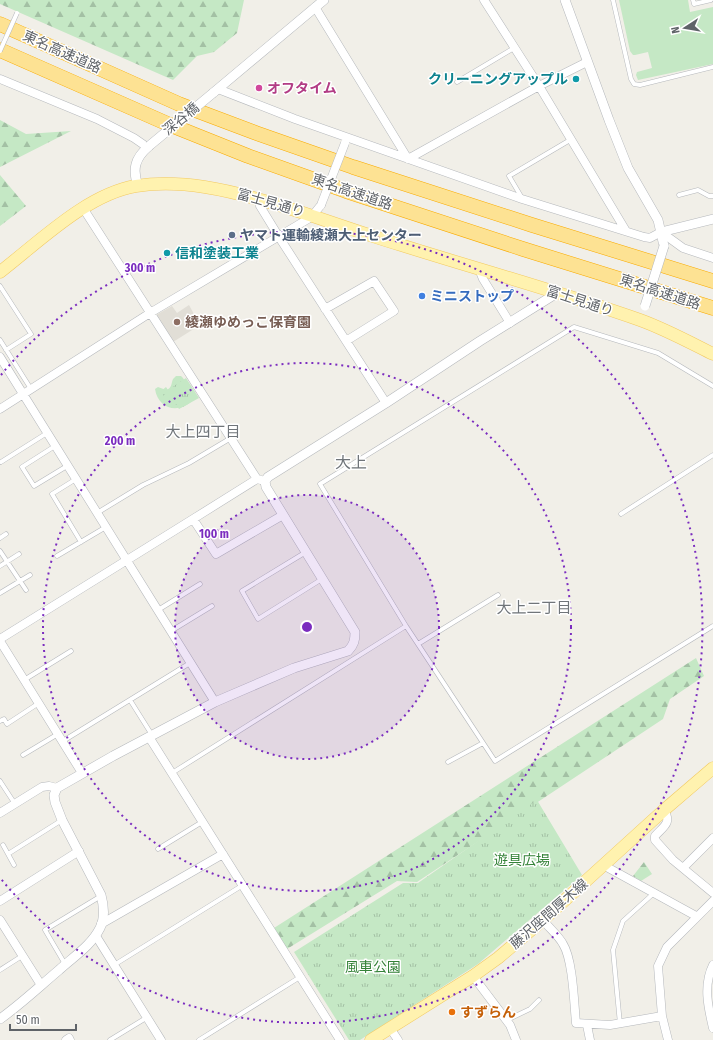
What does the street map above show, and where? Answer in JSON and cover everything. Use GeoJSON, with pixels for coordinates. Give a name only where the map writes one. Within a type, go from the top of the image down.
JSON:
{"type":"FeatureCollection","features":[{"type":"Feature","properties":{"kind":"highway","name":"東名高速道路"},"geometry":{"type":"LineString","coordinates":[[0,24],[179,104],[353,168],[713,281]]}},
{"type":"Feature","properties":{"kind":"highway","name":"東名高速道路"},"geometry":{"type":"LineString","coordinates":[[0,50],[168,124],[248,156],[405,210],[713,308]]}},
{"type":"Feature","properties":{"kind":"main road","name":"富士見通り"},"geometry":{"type":"LineString","coordinates":[[0,272],[83,208],[111,194],[138,186],[177,183],[213,188],[259,199],[558,293],[640,320],[713,354]]}},
{"type":"Feature","properties":{"kind":"main road","name":"藤沢座間厚木線"},"geometry":{"type":"LineString","coordinates":[[371,1040],[473,976],[498,958],[713,768]]}},
{"type":"Feature","properties":{"kind":"street","name":"深谷橋"},"geometry":{"type":"LineString","coordinates":[[138,186],[134,175],[135,166],[140,156],[148,146],[324,0]]}},
{"type":"Feature","properties":{"kind":"street"},"geometry":{"type":"LineString","coordinates":[[484,0],[539,86],[626,232]]}},
{"type":"Feature","properties":{"kind":"street"},"geometry":{"type":"LineString","coordinates":[[565,0],[628,168],[658,220],[661,232],[664,246],[640,320]]}},
{"type":"Feature","properties":{"kind":"street"},"geometry":{"type":"LineString","coordinates":[[316,7],[408,158]]}},
{"type":"Feature","properties":{"kind":"street"},"geometry":{"type":"LineString","coordinates":[[408,158],[539,86],[587,62]]}},
{"type":"Feature","properties":{"kind":"street"},"geometry":{"type":"LineString","coordinates":[[0,79],[96,119],[148,146]]}},
{"type":"Feature","properties":{"kind":"street"},"geometry":{"type":"LineString","coordinates":[[215,91],[243,100],[345,140],[408,158],[522,199],[626,232],[650,238],[661,232],[713,220]]}},
{"type":"Feature","properties":{"kind":"street"},"geometry":{"type":"LineString","coordinates":[[0,409],[150,313],[279,237],[313,215],[322,204],[345,140]]}},
{"type":"Feature","properties":{"kind":"street"},"geometry":{"type":"LineString","coordinates":[[259,199],[260,206],[279,237],[386,403]]}},
{"type":"Feature","properties":{"kind":"street"},"geometry":{"type":"LineString","coordinates":[[0,1019],[83,950],[96,936],[101,924],[104,908],[101,896],[62,820],[55,802],[54,795],[57,788],[82,773],[215,702],[294,668],[348,651],[355,640],[355,632],[266,487],[231,438],[83,208]]}},
{"type":"Feature","properties":{"kind":"street"},"geometry":{"type":"LineString","coordinates":[[661,232],[683,248],[713,258]]}},
{"type":"Feature","properties":{"kind":"street"},"geometry":{"type":"LineString","coordinates":[[479,269],[483,279],[510,323]]}},
{"type":"Feature","properties":{"kind":"street"},"geometry":{"type":"LineString","coordinates":[[326,308],[374,281],[394,311],[346,341]]}},
{"type":"Feature","properties":{"kind":"street"},"geometry":{"type":"LineString","coordinates":[[82,773],[0,640],[193,519],[268,477],[558,293]]}},
{"type":"Feature","properties":{"kind":"street"},"geometry":{"type":"LineString","coordinates":[[0,357],[215,702]]}},
{"type":"Feature","properties":{"kind":"street"},"geometry":{"type":"LineString","coordinates":[[193,519],[216,554],[283,515]]}},
{"type":"Feature","properties":{"kind":"street"},"geometry":{"type":"LineString","coordinates":[[150,736],[340,1040]]}},
{"type":"Feature","properties":{"kind":"street"},"geometry":{"type":"LineString","coordinates":[[0,813],[42,787],[49,786],[57,788]]}},
{"type":"Feature","properties":{"kind":"street"},"geometry":{"type":"LineString","coordinates":[[664,810],[668,816],[668,822],[655,836],[655,840],[682,868],[713,893]]}},
{"type":"Feature","properties":{"kind":"street"},"geometry":{"type":"LineString","coordinates":[[682,868],[713,838]]}},
{"type":"Feature","properties":{"kind":"street"},"geometry":{"type":"LineString","coordinates":[[0,901],[79,851]]}},
{"type":"Feature","properties":{"kind":"street"},"geometry":{"type":"LineString","coordinates":[[101,924],[223,854]]}},
{"type":"Feature","properties":{"kind":"street"},"geometry":{"type":"LineString","coordinates":[[603,865],[696,916]]}},
{"type":"Feature","properties":{"kind":"street"},"geometry":{"type":"LineString","coordinates":[[668,1040],[662,1016],[658,966],[667,947],[696,916],[713,901]]}},
{"type":"Feature","properties":{"kind":"street"},"geometry":{"type":"LineString","coordinates":[[542,920],[563,943],[567,953],[572,981],[576,1023],[587,1025],[620,1024],[662,1016]]}},
{"type":"Feature","properties":{"kind":"street"},"geometry":{"type":"LineString","coordinates":[[1,925],[41,985]]}},
{"type":"Feature","properties":{"kind":"street"},"geometry":{"type":"LineString","coordinates":[[96,936],[161,1040]]}},
{"type":"Feature","properties":{"kind":"street"},"geometry":{"type":"LineString","coordinates":[[713,965],[706,982],[709,1012],[713,1028]]}},
{"type":"Feature","properties":{"kind":"street"},"geometry":{"type":"LineString","coordinates":[[473,976],[506,1020],[516,1040]]}},
{"type":"Feature","properties":{"kind":"street"},"geometry":{"type":"LineString","coordinates":[[587,1025],[590,1040]]}},
{"type":"Feature","properties":{"kind":"street"},"geometry":{"type":"LineString","coordinates":[[390,1028],[398,1040]]}},
{"type":"Feature","properties":{"kind":"street"},"geometry":{"type":"LineString","coordinates":[[66,1040],[69,1038],[70,1040]]}},
{"type":"Feature","properties":{"kind":"lane"},"geometry":{"type":"LineString","coordinates":[[613,0],[631,79],[634,84],[713,68]]}},
{"type":"Feature","properties":{"kind":"lane"},"geometry":{"type":"LineString","coordinates":[[693,0],[694,4],[711,0]]}},
{"type":"Feature","properties":{"kind":"lane"},"geometry":{"type":"LineString","coordinates":[[0,50],[17,13]]}},
{"type":"Feature","properties":{"kind":"lane"},"geometry":{"type":"LineString","coordinates":[[457,82],[514,48]]}},
{"type":"Feature","properties":{"kind":"lane"},"geometry":{"type":"LineString","coordinates":[[522,199],[509,176],[570,140]]}},
{"type":"Feature","properties":{"kind":"lane"},"geometry":{"type":"LineString","coordinates":[[679,195],[698,190],[709,196],[713,196]]}},
{"type":"Feature","properties":{"kind":"lane"},"geometry":{"type":"LineString","coordinates":[[0,286],[31,334],[6,350]]}},
{"type":"Feature","properties":{"kind":"lane"},"geometry":{"type":"LineString","coordinates":[[713,386],[658,353],[574,327],[320,484],[406,626],[495,761],[713,626]]}},
{"type":"Feature","properties":{"kind":"lane"},"geometry":{"type":"LineString","coordinates":[[0,340],[31,389]]}},
{"type":"Feature","properties":{"kind":"lane"},"geometry":{"type":"LineString","coordinates":[[1,462],[47,433]]}},
{"type":"Feature","properties":{"kind":"lane"},"geometry":{"type":"LineString","coordinates":[[97,513],[144,485],[189,464],[231,438]]}},
{"type":"Feature","properties":{"kind":"lane"},"geometry":{"type":"LineString","coordinates":[[55,446],[22,467],[31,482],[34,486],[68,466]]}},
{"type":"Feature","properties":{"kind":"lane"},"geometry":{"type":"LineString","coordinates":[[621,514],[713,454]]}},
{"type":"Feature","properties":{"kind":"lane"},"geometry":{"type":"LineString","coordinates":[[76,479],[52,494],[81,542]]}},
{"type":"Feature","properties":{"kind":"lane"},"geometry":{"type":"LineString","coordinates":[[57,556],[106,527]]}},
{"type":"Feature","properties":{"kind":"lane"},"geometry":{"type":"LineString","coordinates":[[0,538],[6,534]]}},
{"type":"Feature","properties":{"kind":"lane"},"geometry":{"type":"LineString","coordinates":[[0,551],[26,590]]}},
{"type":"Feature","properties":{"kind":"lane"},"geometry":{"type":"LineString","coordinates":[[306,552],[242,591],[258,619],[323,579]]}},
{"type":"Feature","properties":{"kind":"lane"},"geometry":{"type":"LineString","coordinates":[[0,566],[19,554]]}},
{"type":"Feature","properties":{"kind":"lane"},"geometry":{"type":"LineString","coordinates":[[0,593],[30,575]]}},
{"type":"Feature","properties":{"kind":"lane"},"geometry":{"type":"LineString","coordinates":[[158,610],[200,584]]}},
{"type":"Feature","properties":{"kind":"lane"},"geometry":{"type":"LineString","coordinates":[[418,644],[498,595]]}},
{"type":"Feature","properties":{"kind":"lane"},"geometry":{"type":"LineString","coordinates":[[171,631],[212,606]]}},
{"type":"Feature","properties":{"kind":"lane"},"geometry":{"type":"LineString","coordinates":[[172,773],[406,626]]}},
{"type":"Feature","properties":{"kind":"lane"},"geometry":{"type":"LineString","coordinates":[[24,680],[71,651]]}},
{"type":"Feature","properties":{"kind":"lane"},"geometry":{"type":"LineString","coordinates":[[23,755],[60,738],[130,700],[190,663]]}},
{"type":"Feature","properties":{"kind":"lane"},"geometry":{"type":"LineString","coordinates":[[130,700],[150,736]]}},
{"type":"Feature","properties":{"kind":"lane"},"geometry":{"type":"LineString","coordinates":[[0,721],[4,718],[8,724],[39,703]]}},
{"type":"Feature","properties":{"kind":"lane"},"geometry":{"type":"LineString","coordinates":[[448,762],[483,743]]}},
{"type":"Feature","properties":{"kind":"lane"},"geometry":{"type":"LineString","coordinates":[[0,781],[15,804]]}},
{"type":"Feature","properties":{"kind":"lane"},"geometry":{"type":"LineString","coordinates":[[8,854],[62,820]]}},
{"type":"Feature","properties":{"kind":"lane"},"geometry":{"type":"LineString","coordinates":[[158,849],[203,822]]}},
{"type":"Feature","properties":{"kind":"lane"},"geometry":{"type":"LineString","coordinates":[[3,845],[14,864]]}},
{"type":"Feature","properties":{"kind":"lane"},"geometry":{"type":"LineString","coordinates":[[114,965],[243,885]]}},
{"type":"Feature","properties":{"kind":"lane"},"geometry":{"type":"LineString","coordinates":[[620,1024],[613,950],[623,922],[655,893]]}},
{"type":"Feature","properties":{"kind":"lane"},"geometry":{"type":"LineString","coordinates":[[65,964],[45,930],[101,896]]}},
{"type":"Feature","properties":{"kind":"lane"},"geometry":{"type":"LineString","coordinates":[[0,970],[22,956]]}},
{"type":"Feature","properties":{"kind":"lane"},"geometry":{"type":"LineString","coordinates":[[199,1040],[300,977]]}},
{"type":"Feature","properties":{"kind":"lane"},"geometry":{"type":"LineString","coordinates":[[506,1020],[530,1009],[539,1000]]}},
{"type":"Feature","properties":{"kind":"lane"},"geometry":{"type":"LineString","coordinates":[[110,1040],[146,1018]]}},
{"type":"Feature","properties":{"kind":"shaded area"},"geometry":{"type":"Polygon","coordinates":[[[189,305],[200,325],[173,342],[156,315],[172,306],[177,313],[189,305]]]}},
{"type":"Feature","properties":{"kind":"green space"},"geometry":{"type":"Polygon","coordinates":[[[0,0],[244,0],[237,33],[214,52],[197,56],[173,80],[0,4],[0,0]]]}},
{"type":"Feature","properties":{"kind":"green space"},"geometry":{"type":"Polygon","coordinates":[[[619,0],[688,0],[690,12],[713,7],[713,64],[638,80],[636,75],[637,72],[652,68],[648,52],[633,55],[630,51],[619,0]]]}},
{"type":"Feature","properties":{"kind":"green space"},"geometry":{"type":"Polygon","coordinates":[[[0,120],[26,134],[71,131],[0,167],[0,120]]]}},
{"type":"Feature","properties":{"kind":"green space"},"geometry":{"type":"Polygon","coordinates":[[[0,175],[26,206],[0,226],[0,175]]]}},
{"type":"Feature","properties":{"kind":"green space"},"geometry":{"type":"Polygon","coordinates":[[[176,376],[181,376],[183,378],[191,391],[192,401],[187,405],[175,408],[164,405],[157,396],[155,389],[158,387],[166,390],[168,389],[176,376]]]}},
{"type":"Feature","properties":{"kind":"green space"},"geometry":{"type":"Polygon","coordinates":[[[186,378],[199,398],[179,409],[172,399],[167,401],[161,391],[166,387],[168,390],[186,378]]]}},
{"type":"Feature","properties":{"kind":"green space"},"geometry":{"type":"Polygon","coordinates":[[[696,658],[704,676],[670,699],[663,719],[417,882],[397,881],[287,949],[274,928],[696,658]]]}},
{"type":"Feature","properties":{"kind":"green space","name":"風車公園"},"geometry":{"type":"Polygon","coordinates":[[[537,800],[582,875],[478,964],[360,1040],[349,1040],[294,952],[403,883],[418,883],[537,800]]]}},
{"type":"Feature","properties":{"kind":"green space"},"geometry":{"type":"Polygon","coordinates":[[[644,862],[652,874],[641,881],[633,876],[644,862]]]}},
{"type":"Feature","properties":{"kind":"place","name":"クリーニングアップル"},"geometry":{"type":"Point","coordinates":[576,79]}},
{"type":"Feature","properties":{"kind":"place","name":"オフタイム"},"geometry":{"type":"Point","coordinates":[259,88]}},
{"type":"Feature","properties":{"kind":"place","name":"ヤマト運輸綾瀬大上センター"},"geometry":{"type":"Point","coordinates":[232,235]}},
{"type":"Feature","properties":{"kind":"place","name":"信和塗装工業"},"geometry":{"type":"Point","coordinates":[167,253]}},
{"type":"Feature","properties":{"kind":"place","name":"ミニストップ"},"geometry":{"type":"Point","coordinates":[422,296]}},
{"type":"Feature","properties":{"kind":"place","name":"綾瀬ゆめっこ保育園"},"geometry":{"type":"Point","coordinates":[177,322]}},
{"type":"Feature","properties":{"kind":"place","name":"すずらん"},"geometry":{"type":"Point","coordinates":[452,1012]}},
{"type":"Feature","properties":{"kind":"district","name":"大上四丁目"},"geometry":{"type":"Point","coordinates":[203,432]}},
{"type":"Feature","properties":{"kind":"district","name":"大上"},"geometry":{"type":"Point","coordinates":[351,462]}},
{"type":"Feature","properties":{"kind":"district","name":"大上二丁目"},"geometry":{"type":"Point","coordinates":[534,608]}},
{"type":"Feature","properties":{"kind":"park label","name":"遊具広場"},"geometry":{"type":"Point","coordinates":[522,860]}}]}
